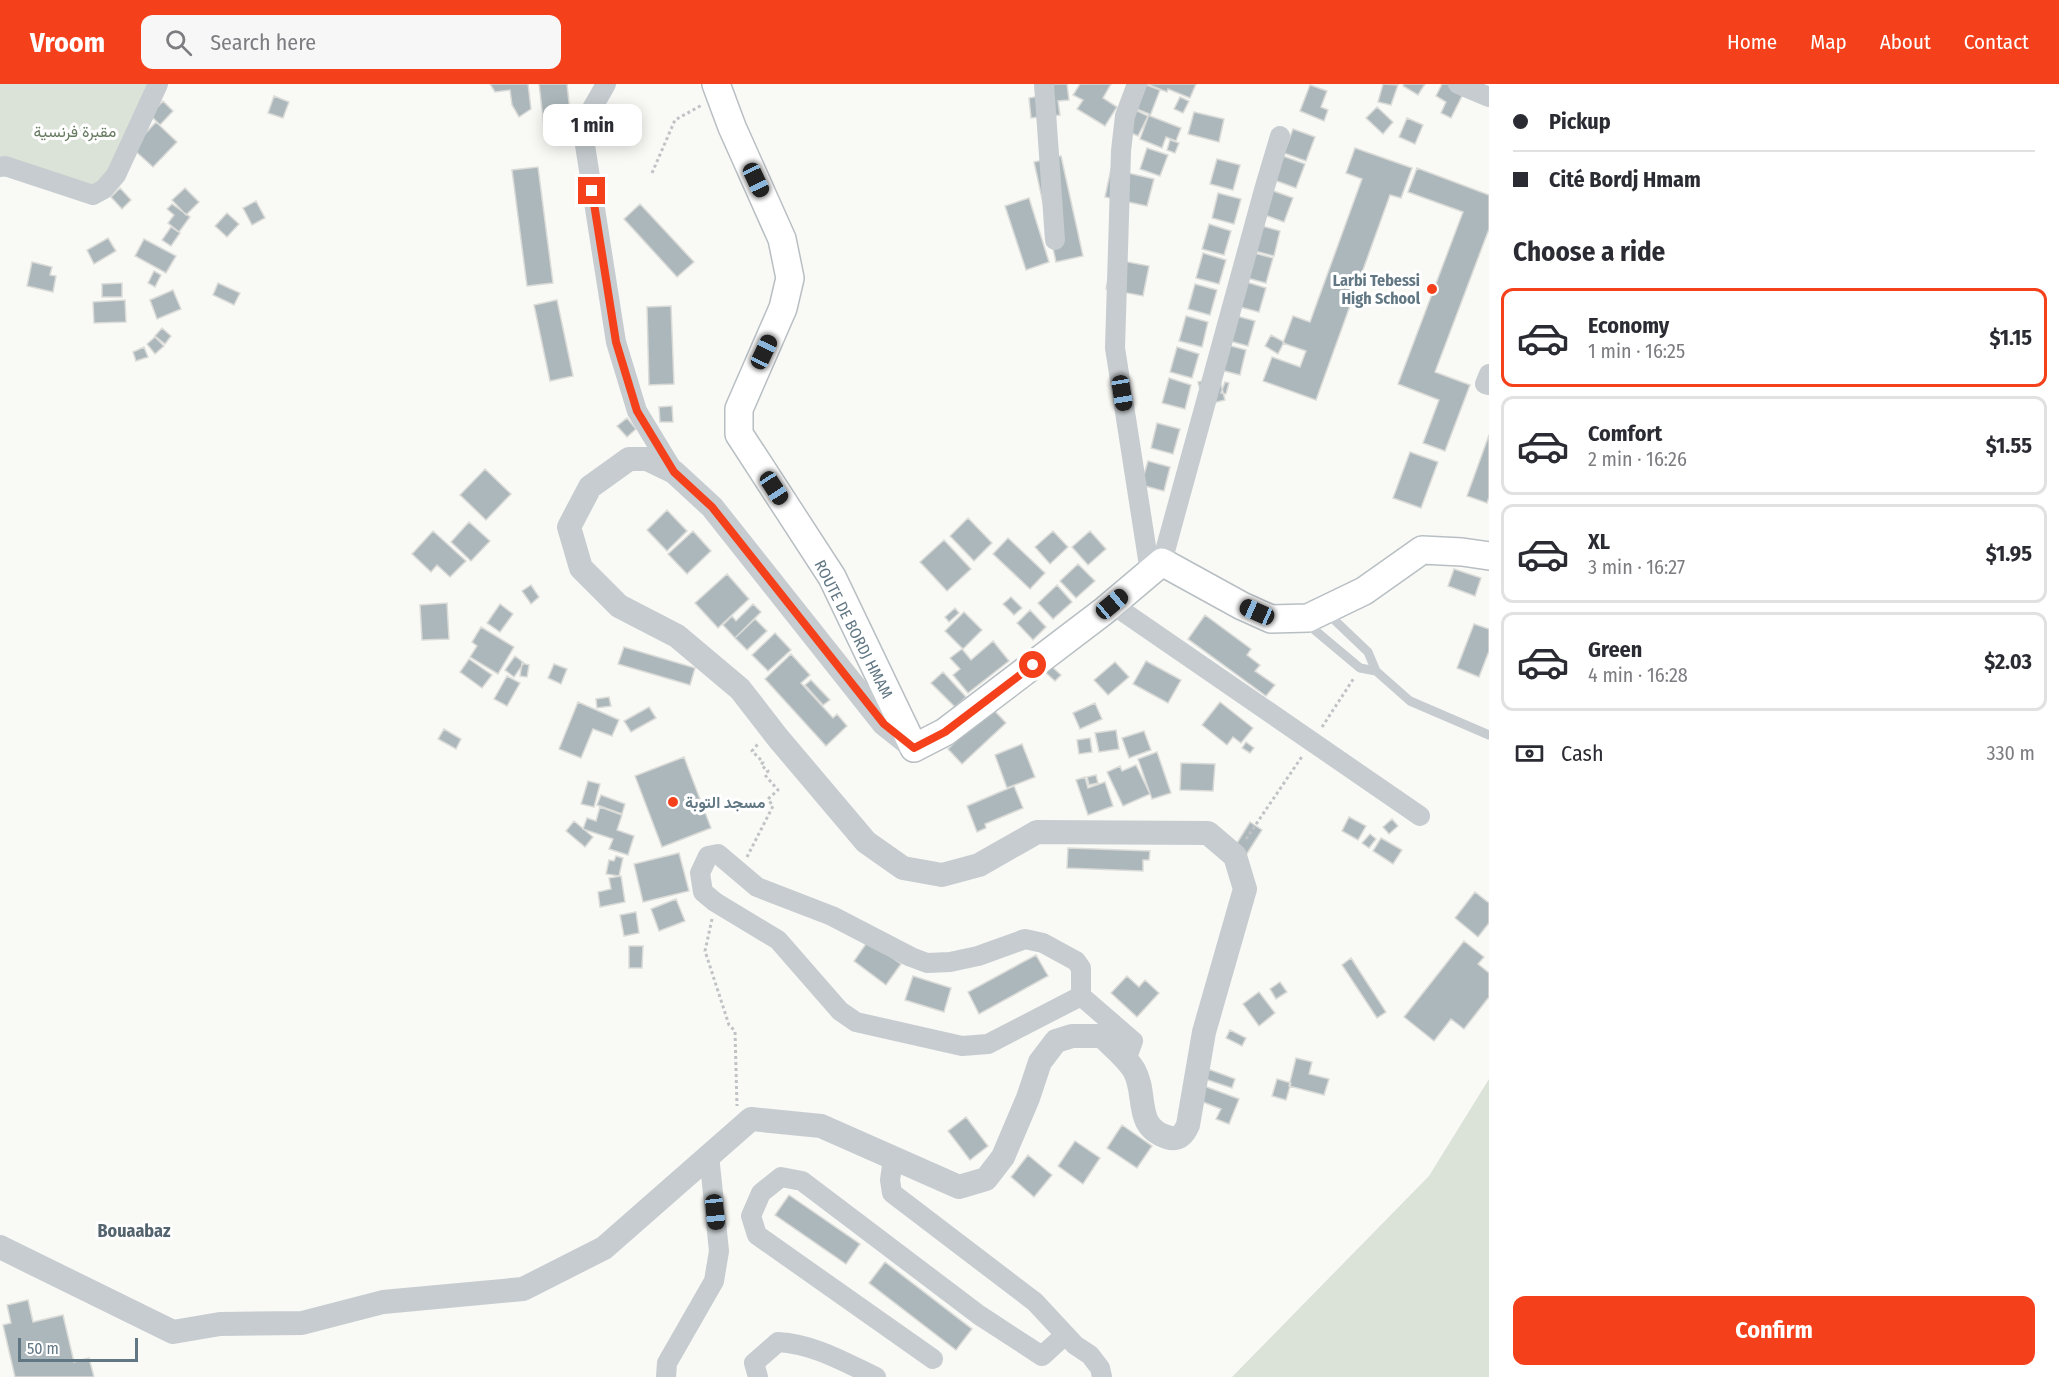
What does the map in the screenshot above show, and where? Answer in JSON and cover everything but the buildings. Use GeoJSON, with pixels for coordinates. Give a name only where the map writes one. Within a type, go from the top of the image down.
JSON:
{"type":"FeatureCollection","features":[{"type":"Feature","properties":{"kind":"main road","name":"ROUTE DE BORDJ HMAM"},"geometry":{"type":"LineString","coordinates":[[718,89],[732,128],[782,238],[790,278],[783,308],[740,409],[739,434],[832,578],[914,748]]}},
{"type":"Feature","properties":{"kind":"main road"},"geometry":{"type":"LineString","coordinates":[[914,748],[945,732],[1112,604],[1156,567],[1271,619],[1313,614],[1364,591],[1422,550],[1489,556]]}},
{"type":"Feature","properties":{"kind":"street"},"geometry":{"type":"LineString","coordinates":[[0,167],[4,166],[93,195],[104,189],[116,175],[158,84]]}},
{"type":"Feature","properties":{"kind":"street"},"geometry":{"type":"LineString","coordinates":[[606,84],[582,126],[616,342],[637,411],[674,472],[712,507],[884,724],[914,748]]}},
{"type":"Feature","properties":{"kind":"street"},"geometry":{"type":"LineString","coordinates":[[1044,84],[1054,240]]}},
{"type":"Feature","properties":{"kind":"street"},"geometry":{"type":"LineString","coordinates":[[1137,84],[1125,116],[1121,151],[1115,348],[1156,567]]}},
{"type":"Feature","properties":{"kind":"street"},"geometry":{"type":"LineString","coordinates":[[1458,84],[1489,97]]}},
{"type":"Feature","properties":{"kind":"street"},"geometry":{"type":"LineString","coordinates":[[1156,567],[1280,136]]}},
{"type":"Feature","properties":{"kind":"street"},"geometry":{"type":"LineString","coordinates":[[0,1247],[173,1332],[220,1324],[302,1323],[383,1302],[523,1289],[604,1248],[751,1119],[822,1126],[959,1187],[986,1179],[1002,1157],[1028,1098],[1040,1062],[1056,1041],[1072,1036],[1102,1036],[1135,1072],[1149,1125],[1157,1134],[1173,1139],[1184,1134],[1188,1125],[1204,1032],[1245,889],[1235,855],[1208,833],[1037,832],[979,865],[942,875],[903,868],[866,842],[740,689],[677,636],[619,606],[581,568],[569,527],[590,487],[629,459],[647,459],[674,472]]}},
{"type":"Feature","properties":{"kind":"street"},"geometry":{"type":"LineString","coordinates":[[1112,604],[1420,816]]}},
{"type":"Feature","properties":{"kind":"street"},"geometry":{"type":"LineString","coordinates":[[1081,996],[988,1044],[962,1047],[856,1022],[840,1011],[778,940],[715,902],[703,892],[700,873],[708,856],[718,854],[757,887],[832,916],[927,963],[950,962],[978,956],[1025,939],[1042,943],[1076,961],[1081,968],[1081,996],[1133,1041],[1126,1060]]}},
{"type":"Feature","properties":{"kind":"street"},"geometry":{"type":"LineString","coordinates":[[666,1377],[668,1363],[714,1281],[719,1251],[709,1155]]}},
{"type":"Feature","properties":{"kind":"street"},"geometry":{"type":"LineString","coordinates":[[893,1159],[890,1180],[892,1193],[1035,1302],[1075,1345],[1090,1355],[1100,1368],[1102,1377]]}},
{"type":"Feature","properties":{"kind":"street"},"geometry":{"type":"LineString","coordinates":[[933,1359],[758,1235],[751,1216],[760,1193],[781,1177],[802,1181],[979,1315],[1042,1356],[1065,1335]]}},
{"type":"Feature","properties":{"kind":"street"},"geometry":{"type":"LineString","coordinates":[[758,1377],[754,1363],[778,1342],[796,1343],[818,1350],[876,1377]]}},
{"type":"Feature","properties":{"kind":"lane"},"geometry":{"type":"LineString","coordinates":[[1313,614],[1360,668],[1376,671]]}},
{"type":"Feature","properties":{"kind":"lane"},"geometry":{"type":"LineString","coordinates":[[1313,614],[1368,652],[1376,671],[1410,701],[1489,735]]}},
{"type":"Feature","properties":{"kind":"path"},"geometry":{"type":"LineString","coordinates":[[652,173],[675,120],[718,89]]}},
{"type":"Feature","properties":{"kind":"path"},"geometry":{"type":"LineString","coordinates":[[1235,855],[1360,668]]}},
{"type":"Feature","properties":{"kind":"path"},"geometry":{"type":"LineString","coordinates":[[739,872],[773,806],[768,799],[778,790],[765,775],[768,771],[761,765],[763,762],[752,751],[771,729]]}},
{"type":"Feature","properties":{"kind":"path"},"geometry":{"type":"LineString","coordinates":[[715,902],[705,951],[729,1025],[735,1031],[737,1131]]}},
{"type":"Feature","properties":{"kind":"green space","name":"مقبرة فرنسية"},"geometry":{"type":"Polygon","coordinates":[[[0,84],[153,84],[103,183],[90,187],[0,161],[0,84]]]}},
{"type":"Feature","properties":{"kind":"green space"},"geometry":{"type":"Polygon","coordinates":[[[1489,1079],[1489,1377],[1232,1377],[1429,1176],[1489,1079]]]}},
{"type":"Feature","properties":{"kind":"place","name":"Larbi Tebessi High School"},"geometry":{"type":"Point","coordinates":[1432,289]}},
{"type":"Feature","properties":{"kind":"place","name":"مسجد التوبة"},"geometry":{"type":"Point","coordinates":[673,802]}},
{"type":"Feature","properties":{"kind":"district","name":"Bouaabaz"},"geometry":{"type":"Point","coordinates":[134,1231]}},
{"type":"Feature","properties":{"kind":"route"},"geometry":{"type":"LineString","coordinates":[[592,191],[616,342],[637,411],[674,472],[712,507],[884,724],[914,748],[945,732],[1033,665]]}}]}
